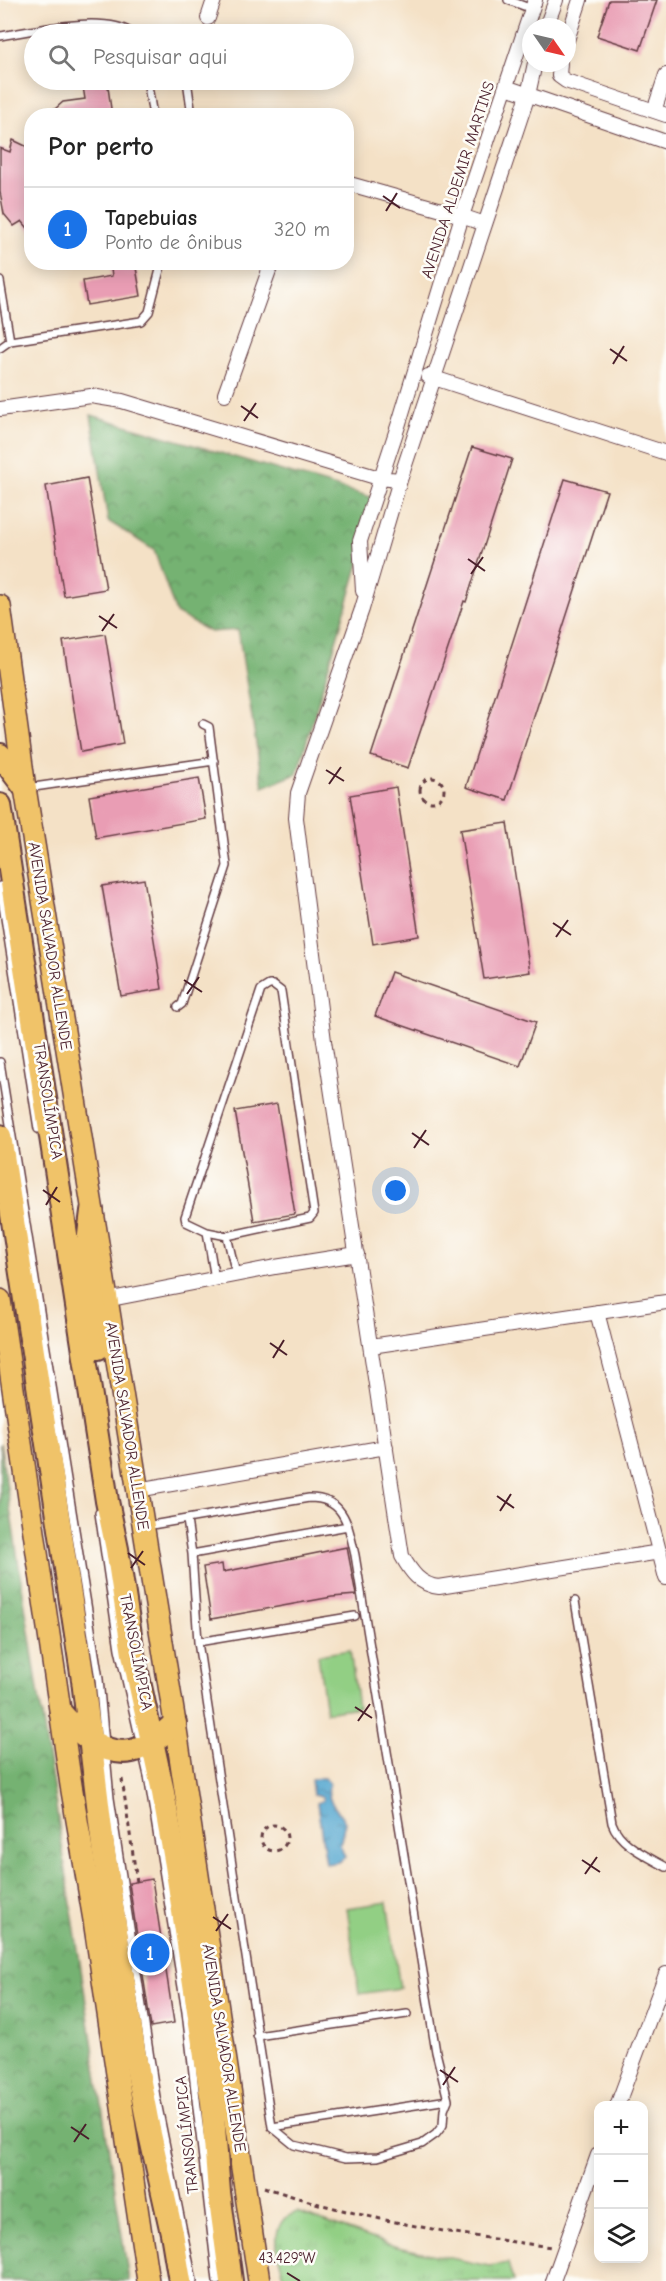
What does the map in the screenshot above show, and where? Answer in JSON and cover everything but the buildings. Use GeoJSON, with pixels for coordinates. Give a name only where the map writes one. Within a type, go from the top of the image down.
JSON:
{"type":"FeatureCollection","features":[{"type":"Feature","properties":{"kind":"highway"},"geometry":{"type":"LineString","coordinates":[[0,755],[25,788]]}},
{"type":"Feature","properties":{"kind":"highway","name":"AVENIDA SALVADOR ALLENDE"},"geometry":{"type":"LineString","coordinates":[[0,805],[102,1501],[117,1549],[147,1744],[176,1864],[212,2102],[219,2192],[231,2281]]}},
{"type":"Feature","properties":{"kind":"highway"},"geometry":{"type":"LineString","coordinates":[[0,1136],[99,1745],[103,1846],[135,2056],[180,2281]]}},
{"type":"Feature","properties":{"kind":"highway"},"geometry":{"type":"LineString","coordinates":[[92,1211],[88,1243],[111,1481],[102,1501]]}},
{"type":"Feature","properties":{"kind":"highway"},"geometry":{"type":"LineString","coordinates":[[60,1713],[76,1730],[99,1745],[120,1752],[147,1744],[175,1723]]}},
{"type":"Feature","properties":{"kind":"main road","name":"AVENIDA SALVADOR ALLENDE"},"geometry":{"type":"LineString","coordinates":[[0,606],[25,788],[175,1723],[260,2281]]}},
{"type":"Feature","properties":{"kind":"main road"},"geometry":{"type":"LineString","coordinates":[[0,1300],[60,1713],[148,2281]]}},
{"type":"Feature","properties":{"kind":"street"},"geometry":{"type":"LineString","coordinates":[[208,18],[214,0]]}},
{"type":"Feature","properties":{"kind":"street"},"geometry":{"type":"LineString","coordinates":[[549,18],[556,0]]}},
{"type":"Feature","properties":{"kind":"street"},"geometry":{"type":"LineString","coordinates":[[574,18],[580,0]]}},
{"type":"Feature","properties":{"kind":"street","name":"AVENIDA ALDEMIR MARTINS"},"geometry":{"type":"LineString","coordinates":[[362,609],[360,541],[462,216],[533,4]]}},
{"type":"Feature","properties":{"kind":"street"},"geometry":{"type":"LineString","coordinates":[[533,72],[528,95],[400,480],[362,609],[298,793],[296,818],[324,1041],[402,1556],[411,1571],[431,1586],[439,1587],[660,1552]]}},
{"type":"Feature","properties":{"kind":"street"},"geometry":{"type":"LineString","coordinates":[[559,72],[559,76],[566,81],[660,113],[666,75]]}},
{"type":"Feature","properties":{"kind":"street"},"geometry":{"type":"LineString","coordinates":[[506,87],[666,142]]}},
{"type":"Feature","properties":{"kind":"street"},"geometry":{"type":"LineString","coordinates":[[354,185],[485,224]]}},
{"type":"Feature","properties":{"kind":"street"},"geometry":{"type":"LineString","coordinates":[[225,393],[269,270]]}},
{"type":"Feature","properties":{"kind":"street"},"geometry":{"type":"LineString","coordinates":[[415,371],[666,453]]}},
{"type":"Feature","properties":{"kind":"street"},"geometry":{"type":"LineString","coordinates":[[0,409],[91,396],[122,401],[379,478],[400,480]]}},
{"type":"Feature","properties":{"kind":"street"},"geometry":{"type":"LineString","coordinates":[[106,1300],[357,1254]]}},
{"type":"Feature","properties":{"kind":"street"},"geometry":{"type":"LineString","coordinates":[[371,1346],[666,1302]]}},
{"type":"Feature","properties":{"kind":"street"},"geometry":{"type":"LineString","coordinates":[[597,1312],[666,1578]]}},
{"type":"Feature","properties":{"kind":"street"},"geometry":{"type":"LineString","coordinates":[[137,1490],[386,1447]]}},
{"type":"Feature","properties":{"kind":"street"},"geometry":{"type":"LineString","coordinates":[[619,2101],[666,1974]]}},
{"type":"Feature","properties":{"kind":"street"},"geometry":{"type":"LineString","coordinates":[[553,2281],[594,2166]]}},
{"type":"Feature","properties":{"kind":"lane"},"geometry":{"type":"LineString","coordinates":[[508,0],[533,4]]}},
{"type":"Feature","properties":{"kind":"lane"},"geometry":{"type":"LineString","coordinates":[[85,24],[110,24]]}},
{"type":"Feature","properties":{"kind":"lane"},"geometry":{"type":"LineString","coordinates":[[0,36],[24,33]]}},
{"type":"Feature","properties":{"kind":"lane"},"geometry":{"type":"LineString","coordinates":[[149,90],[152,108]]}},
{"type":"Feature","properties":{"kind":"lane"},"geometry":{"type":"LineString","coordinates":[[188,90],[191,108]]}},
{"type":"Feature","properties":{"kind":"lane"},"geometry":{"type":"LineString","coordinates":[[0,348],[10,341],[141,321],[149,312],[160,270]]}},
{"type":"Feature","properties":{"kind":"lane"},"geometry":{"type":"LineString","coordinates":[[0,281],[10,341]]}},
{"type":"Feature","properties":{"kind":"lane"},"geometry":{"type":"LineString","coordinates":[[178,1007],[182,1004],[227,866],[209,727],[203,724]]}},
{"type":"Feature","properties":{"kind":"lane"},"geometry":{"type":"LineString","coordinates":[[25,788],[214,762]]}},
{"type":"Feature","properties":{"kind":"lane","name":"TRANSOLÍMPICA"},"geometry":{"type":"LineString","coordinates":[[0,886],[40,1141]]}},
{"type":"Feature","properties":{"kind":"lane"},"geometry":{"type":"LineString","coordinates":[[273,985],[281,991],[314,1213],[310,1218],[227,1236],[207,1232],[186,1222],[185,1218],[261,990],[273,985]]}},
{"type":"Feature","properties":{"kind":"lane","name":"TRANSOLÍMPICA"},"geometry":{"type":"LineString","coordinates":[[0,1062],[99,1679],[99,1745],[110,1798],[156,2097],[193,2281]]}},
{"type":"Feature","properties":{"kind":"lane"},"geometry":{"type":"LineString","coordinates":[[207,1232],[215,1279]]}},
{"type":"Feature","properties":{"kind":"lane"},"geometry":{"type":"LineString","coordinates":[[227,1236],[236,1275]]}},
{"type":"Feature","properties":{"kind":"lane"},"geometry":{"type":"LineString","coordinates":[[143,1526],[309,1498],[321,1498],[333,1503],[348,1526],[355,1555],[436,2052],[448,2100],[444,2110],[443,2125],[436,2134],[422,2144],[378,2157],[346,2158],[294,2145],[272,2127],[198,1642],[192,1554],[187,1520]]}},
{"type":"Feature","properties":{"kind":"lane"},"geometry":{"type":"LineString","coordinates":[[192,1554],[348,1526]]}},
{"type":"Feature","properties":{"kind":"lane"},"geometry":{"type":"LineString","coordinates":[[574,1601],[615,1833],[628,1844],[666,1867]]}},
{"type":"Feature","properties":{"kind":"lane"},"geometry":{"type":"LineString","coordinates":[[198,1642],[355,1616]]}},
{"type":"Feature","properties":{"kind":"lane","name":"TRANSOLÍMPICA"},"geometry":{"type":"LineString","coordinates":[[147,1744],[148,1776],[186,2012],[217,2281]]}},
{"type":"Feature","properties":{"kind":"lane"},"geometry":{"type":"LineString","coordinates":[[257,2036],[407,2014]]}},
{"type":"Feature","properties":{"kind":"lane"},"geometry":{"type":"LineString","coordinates":[[272,2127],[448,2100]]}},
{"type":"Feature","properties":{"kind":"path"},"geometry":{"type":"LineString","coordinates":[[433,778],[443,783],[445,791],[441,799],[430,803],[423,798],[420,791],[425,780],[433,778]]}},
{"type":"Feature","properties":{"kind":"path"},"geometry":{"type":"LineString","coordinates":[[122,1779],[137,1882]]}},
{"type":"Feature","properties":{"kind":"path"},"geometry":{"type":"LineString","coordinates":[[269,1826],[278,1826],[285,1831],[286,1843],[281,1849],[273,1851],[263,1845],[262,1833],[269,1826]]}},
{"type":"Feature","properties":{"kind":"path"},"geometry":{"type":"LineString","coordinates":[[244,2180],[317,2204],[360,2215],[487,2238],[564,2248]]}},
{"type":"Feature","properties":{"kind":"green space"},"geometry":{"type":"Polygon","coordinates":[[[91,415],[378,499],[297,774],[263,787],[238,630],[210,632],[176,613],[154,550],[108,521],[91,415]]]}},
{"type":"Feature","properties":{"kind":"green space"},"geometry":{"type":"Polygon","coordinates":[[[0,1443],[129,2281],[0,2281],[0,1443]]]}},
{"type":"Feature","properties":{"kind":"green space"},"geometry":{"type":"Polygon","coordinates":[[[350,1650],[358,1707],[326,1712],[318,1655],[350,1650]]]}},
{"type":"Feature","properties":{"kind":"green space"},"geometry":{"type":"Polygon","coordinates":[[[387,1902],[400,1988],[359,1994],[347,1908],[387,1902]]]}},
{"type":"Feature","properties":{"kind":"green space"},"geometry":{"type":"Polygon","coordinates":[[[297,2212],[397,2247],[489,2266],[508,2263],[513,2281],[285,2281],[277,2249],[277,2233],[284,2219],[297,2212]]]}},
{"type":"Feature","properties":{"kind":"water"},"geometry":{"type":"Polygon","coordinates":[[[325,1778],[329,1783],[330,1800],[345,1822],[340,1845],[345,1857],[339,1862],[326,1864],[317,1803],[323,1800],[322,1797],[313,1795],[311,1780],[325,1778]]]}},
{"type":"Feature","properties":{"kind":"place","name":"Tapebuias"},"geometry":{"type":"Point","coordinates":[150,1953]}}]}
